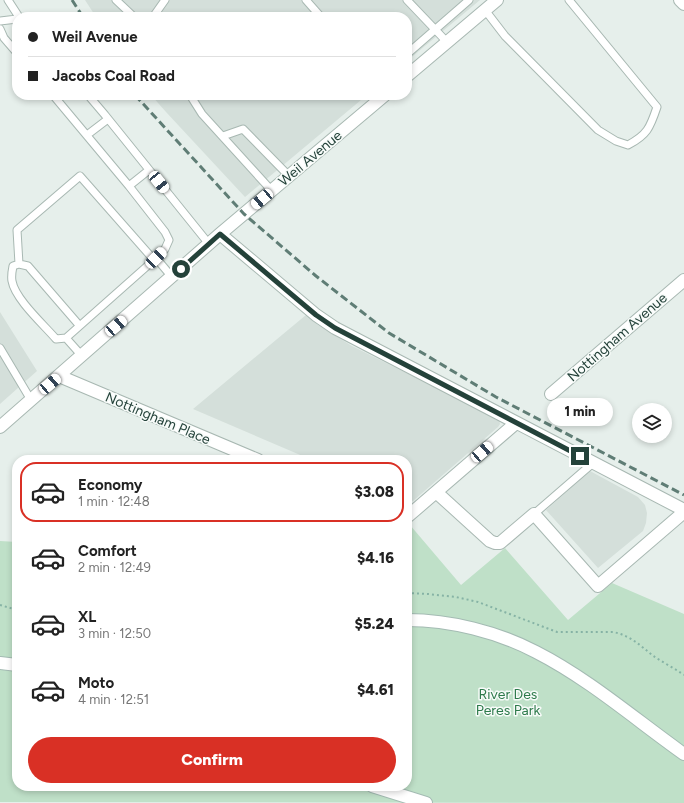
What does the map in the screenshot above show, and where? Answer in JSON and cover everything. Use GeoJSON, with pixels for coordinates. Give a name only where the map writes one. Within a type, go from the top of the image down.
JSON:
{"type":"FeatureCollection","features":[{"type":"Feature","properties":{"kind":"street"},"geometry":{"type":"LineString","coordinates":[[412,71],[497,0]]}},
{"type":"Feature","properties":{"kind":"street"},"geometry":{"type":"LineString","coordinates":[[680,0],[684,4]]}},
{"type":"Feature","properties":{"kind":"street","name":"Weil Avenue"},"geometry":{"type":"LineString","coordinates":[[0,427],[220,234],[379,100]]}},
{"type":"Feature","properties":{"kind":"street"},"geometry":{"type":"LineString","coordinates":[[220,234],[316,315],[335,328],[684,511],[598,586],[534,514],[500,543],[495,543],[490,541],[436,492]]}},
{"type":"Feature","properties":{"kind":"street","name":"Nottingham Avenue"},"geometry":{"type":"LineString","coordinates":[[551,394],[684,280]]}},
{"type":"Feature","properties":{"kind":"street","name":"Nottingham Place"},"geometry":{"type":"LineString","coordinates":[[59,376],[246,455]]}},
{"type":"Feature","properties":{"kind":"street"},"geometry":{"type":"LineString","coordinates":[[412,513],[516,423]]}},
{"type":"Feature","properties":{"kind":"street"},"geometry":{"type":"LineString","coordinates":[[412,620],[432,622],[480,631],[509,640],[536,652],[575,675],[684,754]]}},
{"type":"Feature","properties":{"kind":"street"},"geometry":{"type":"LineString","coordinates":[[0,663],[12,664]]}},
{"type":"Feature","properties":{"kind":"street"},"geometry":{"type":"LineString","coordinates":[[388,791],[426,803]]}},
{"type":"Feature","properties":{"kind":"lane"},"geometry":{"type":"LineString","coordinates":[[8,0],[16,12]]}},
{"type":"Feature","properties":{"kind":"lane"},"geometry":{"type":"LineString","coordinates":[[116,0],[129,12]]}},
{"type":"Feature","properties":{"kind":"lane"},"geometry":{"type":"LineString","coordinates":[[156,12],[163,0]]}},
{"type":"Feature","properties":{"kind":"lane"},"geometry":{"type":"LineString","coordinates":[[306,0],[316,12]]}},
{"type":"Feature","properties":{"kind":"lane"},"geometry":{"type":"LineString","coordinates":[[407,0],[447,42]]}},
{"type":"Feature","properties":{"kind":"lane"},"geometry":{"type":"LineString","coordinates":[[412,50],[469,0]]}},
{"type":"Feature","properties":{"kind":"lane"},"geometry":{"type":"LineString","coordinates":[[485,10],[505,36],[598,130],[616,141],[628,145],[639,139],[651,126],[656,107],[569,0]]}},
{"type":"Feature","properties":{"kind":"lane"},"geometry":{"type":"LineString","coordinates":[[0,21],[12,20]]}},
{"type":"Feature","properties":{"kind":"lane"},"geometry":{"type":"LineString","coordinates":[[0,29],[4,38],[12,47]]}},
{"type":"Feature","properties":{"kind":"lane"},"geometry":{"type":"LineString","coordinates":[[57,100],[129,186],[165,232],[169,240],[165,249],[155,259],[66,338],[56,339],[18,296],[12,283],[11,273],[13,266],[19,264],[28,266],[79,325]]}},
{"type":"Feature","properties":{"kind":"lane"},"geometry":{"type":"LineString","coordinates":[[92,100],[209,244]]}},
{"type":"Feature","properties":{"kind":"lane"},"geometry":{"type":"LineString","coordinates":[[193,100],[202,114],[272,191]]}},
{"type":"Feature","properties":{"kind":"lane"},"geometry":{"type":"LineString","coordinates":[[87,136],[108,119]]}},
{"type":"Feature","properties":{"kind":"lane"},"geometry":{"type":"LineString","coordinates":[[223,136],[243,129],[289,176]]}},
{"type":"Feature","properties":{"kind":"lane"},"geometry":{"type":"LineString","coordinates":[[129,186],[149,170]]}},
{"type":"Feature","properties":{"kind":"lane"},"geometry":{"type":"LineString","coordinates":[[19,264],[17,230],[80,176],[172,277]]}},
{"type":"Feature","properties":{"kind":"lane"},"geometry":{"type":"LineString","coordinates":[[66,338],[82,356]]}},
{"type":"Feature","properties":{"kind":"lane"},"geometry":{"type":"LineString","coordinates":[[0,348],[31,400]]}},
{"type":"Feature","properties":{"kind":"lane"},"geometry":{"type":"LineString","coordinates":[[534,514],[593,463]]}},
{"type":"Feature","properties":{"kind":"path"},"geometry":{"type":"LineString","coordinates":[[412,593],[449,596],[478,602],[557,632],[620,633],[684,675]]}},
{"type":"Feature","properties":{"kind":"path"},"geometry":{"type":"LineString","coordinates":[[0,605],[12,609]]}},
{"type":"Feature","properties":{"kind":"shaded area"},"geometry":{"type":"Polygon","coordinates":[[[85,0],[480,0],[412,57],[412,12],[93,12],[85,0]]]}},
{"type":"Feature","properties":{"kind":"shaded area"},"geometry":{"type":"Polygon","coordinates":[[[155,100],[361,100],[245,197],[155,100]]]}},
{"type":"Feature","properties":{"kind":"shaded area"},"geometry":{"type":"Polygon","coordinates":[[[0,312],[37,371],[0,404],[0,312]]]}},
{"type":"Feature","properties":{"kind":"shaded area"},"geometry":{"type":"Polygon","coordinates":[[[306,315],[318,325],[352,346],[499,419],[500,424],[413,501],[412,455],[300,455],[193,409],[306,315]]]}},
{"type":"Feature","properties":{"kind":"shaded area"},"geometry":{"type":"Polygon","coordinates":[[[590,471],[638,497],[645,505],[647,513],[643,531],[598,568],[546,510],[590,471]]]}},
{"type":"Feature","properties":{"kind":"green space","name":"River Des Peres Park"},"geometry":{"type":"Polygon","coordinates":[[[412,527],[461,585],[505,548],[568,620],[612,583],[684,614],[684,803],[0,802],[0,541],[12,542],[12,791],[412,791],[412,527]]]}},
{"type":"Feature","properties":{"kind":"railway"},"geometry":{"type":"LineString","coordinates":[[72,0],[80,12]]}},
{"type":"Feature","properties":{"kind":"railway"},"geometry":{"type":"LineString","coordinates":[[140,100],[244,214],[316,276],[389,333],[496,397],[684,495]]}},
{"type":"Feature","properties":{"kind":"route"},"geometry":{"type":"LineString","coordinates":[[181,269],[220,234],[316,315],[335,328],[580,456]]}}]}
